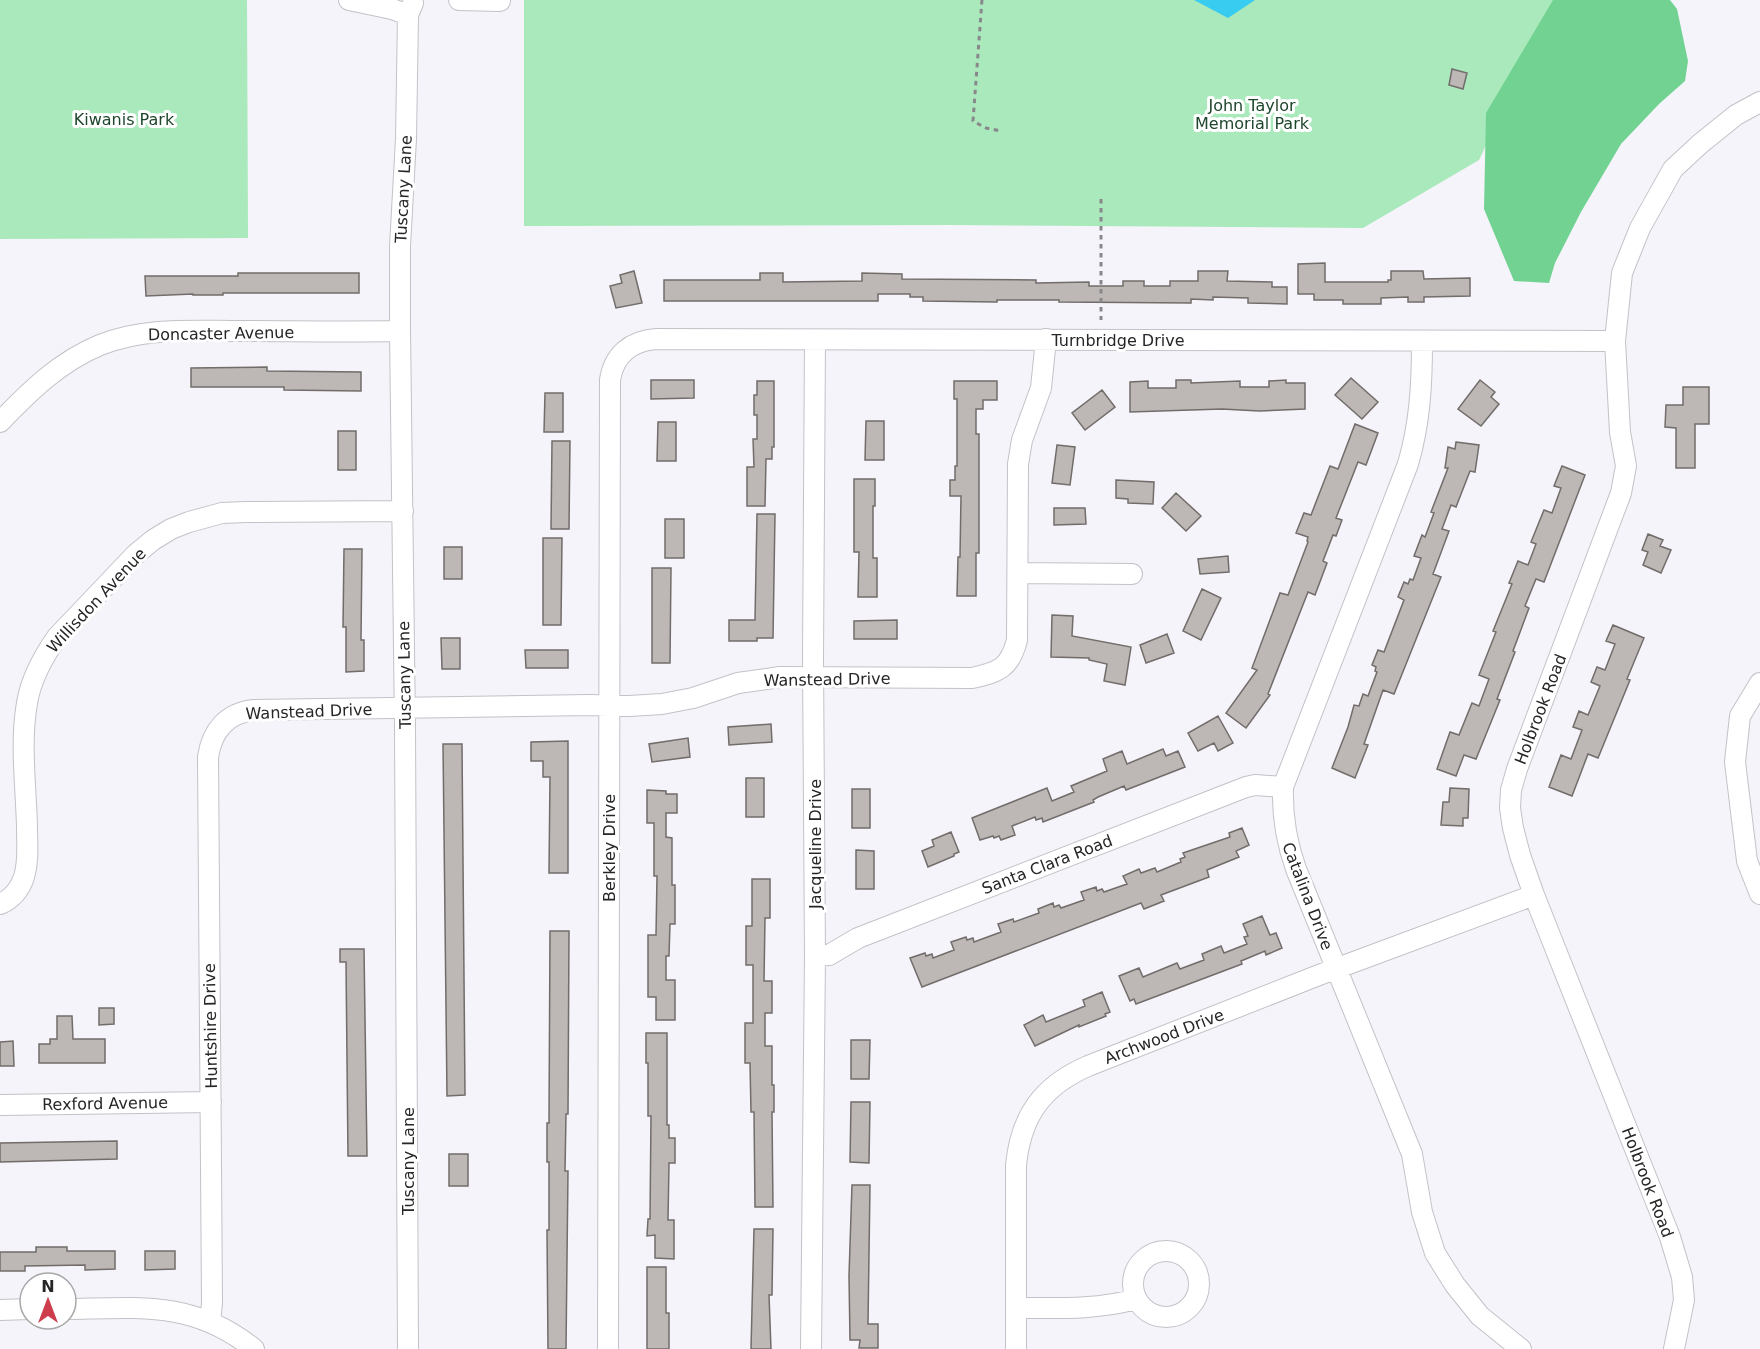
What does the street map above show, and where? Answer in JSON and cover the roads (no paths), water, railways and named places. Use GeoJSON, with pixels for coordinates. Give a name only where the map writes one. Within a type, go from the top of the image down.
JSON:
{"type":"FeatureCollection","features":[{"type":"Feature","properties":{"kind":"street"},"geometry":{"type":"LineString","coordinates":[[349,0],[392,9],[414,5]]}},
{"type":"Feature","properties":{"kind":"street"},"geometry":{"type":"LineString","coordinates":[[459,0],[500,1]]}},
{"type":"Feature","properties":{"kind":"street","name":"Tuscany Lane"},"geometry":{"type":"LineString","coordinates":[[408,1349],[400,246],[414,5]]}},
{"type":"Feature","properties":{"kind":"street","name":"Holbrook Road"},"geometry":{"type":"LineString","coordinates":[[1674,1349],[1684,1300],[1682,1277],[1665,1226],[1534,895],[1513,828],[1510,808],[1511,790],[1621,494],[1626,466],[1620,432],[1615,341],[1622,273],[1640,228],[1673,169],[1736,115],[1760,102]]}},
{"type":"Feature","properties":{"kind":"street","name":"Doncaster Avenue"},"geometry":{"type":"LineString","coordinates":[[4,410],[63,365],[101,345],[134,336],[184,331],[400,331]]}},
{"type":"Feature","properties":{"kind":"street","name":"Turnbridge Drive"},"geometry":{"type":"LineString","coordinates":[[624,351],[637,343],[656,339],[1615,341]]}},
{"type":"Feature","properties":{"kind":"street","name":"Wanstead Drive"},"geometry":{"type":"LineString","coordinates":[[216,731],[237,714],[254,710],[629,706],[662,704],[693,698],[738,683],[780,677],[972,678],[1001,670],[1014,652],[1017,640],[1019,451],[1041,388],[1046,339]]}},
{"type":"Feature","properties":{"kind":"street","name":"Jacqueline Drive"},"geometry":{"type":"LineString","coordinates":[[811,1349],[815,956],[813,677],[815,340]]}},
{"type":"Feature","properties":{"kind":"street","name":"Catalina Drive"},"geometry":{"type":"LineString","coordinates":[[1422,342],[1422,390],[1419,418],[1408,464],[1283,787],[1283,821],[1289,851],[1412,1154],[1422,1212],[1436,1253],[1455,1284],[1480,1316],[1521,1349]]}},
{"type":"Feature","properties":{"kind":"street","name":"Berkley Drive"},"geometry":{"type":"LineString","coordinates":[[608,1349],[610,380],[615,363],[624,351]]}},
{"type":"Feature","properties":{"kind":"street","name":"Willisdon Avenue"},"geometry":{"type":"LineString","coordinates":[[0,904],[18,890],[26,869],[25,734],[27,703],[34,678],[46,652],[57,637],[136,554],[171,529],[222,513],[403,511]]}},
{"type":"Feature","properties":{"kind":"street"},"geometry":{"type":"LineString","coordinates":[[1018,573],[1132,574]]}},
{"type":"Feature","properties":{"kind":"street"},"geometry":{"type":"LineString","coordinates":[[1760,683],[1740,716],[1735,762],[1748,861],[1760,894]]}},
{"type":"Feature","properties":{"kind":"street","name":"Huntshire Drive"},"geometry":{"type":"LineString","coordinates":[[210,1322],[212,1303],[208,757],[210,744],[216,731]]}},
{"type":"Feature","properties":{"kind":"street","name":"Santa Clara Road"},"geometry":{"type":"LineString","coordinates":[[815,956],[829,955],[858,938],[1246,787],[1255,785],[1283,787]]}},
{"type":"Feature","properties":{"kind":"street","name":"Archwood Drive"},"geometry":{"type":"LineString","coordinates":[[1016,1349],[1017,1150],[1026,1121],[1046,1093],[1061,1081],[1088,1066],[1534,895]]}},
{"type":"Feature","properties":{"kind":"street","name":"Rexford Avenue"},"geometry":{"type":"LineString","coordinates":[[0,1105],[211,1101]]}},
{"type":"Feature","properties":{"kind":"street"},"geometry":{"type":"LineString","coordinates":[[1016,1308],[1097,1307],[1136,1299]]}},
{"type":"Feature","properties":{"kind":"street"},"geometry":{"type":"LineString","coordinates":[[0,1310],[18,1309]]}},
{"type":"Feature","properties":{"kind":"street"},"geometry":{"type":"LineString","coordinates":[[78,1309],[167,1309],[210,1322],[235,1334],[254,1349]]}},
{"type":"Feature","properties":{"kind":"water"},"geometry":{"type":"Polygon","coordinates":[[[1194,0],[1255,0],[1228,18],[1194,0]]]}},
{"type":"Feature","properties":{"kind":"park label","name":"John Taylor Memorial Park"},"geometry":{"type":"Point","coordinates":[1252,114]}},
{"type":"Feature","properties":{"kind":"park label","name":"Kiwanis Park"},"geometry":{"type":"Point","coordinates":[124,119]}}]}
